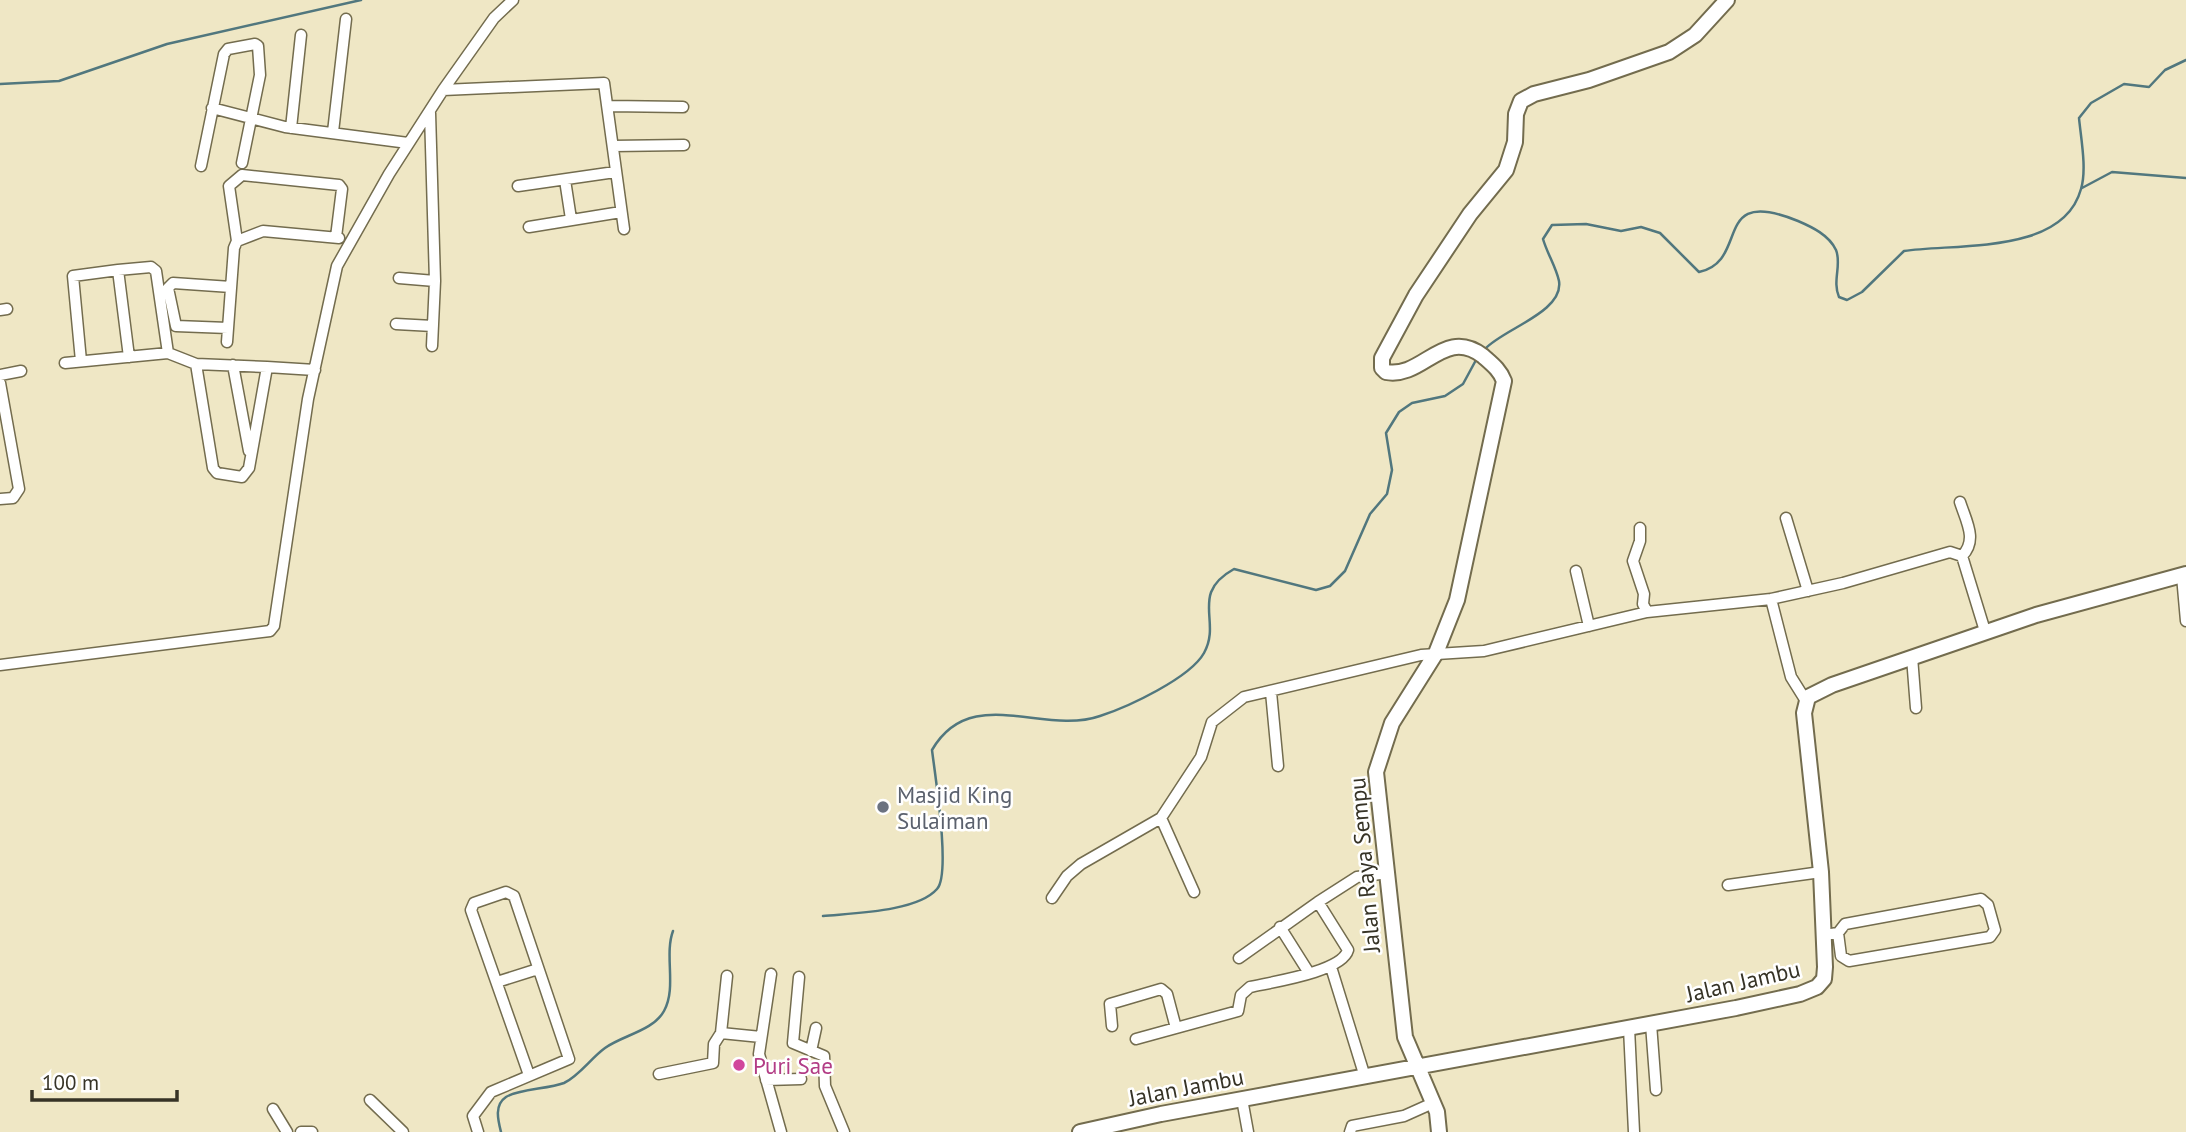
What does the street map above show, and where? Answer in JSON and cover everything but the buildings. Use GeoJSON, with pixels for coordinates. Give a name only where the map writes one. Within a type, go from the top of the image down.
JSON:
{"type":"FeatureCollection","features":[{"type":"Feature","properties":{"kind":"street"},"geometry":{"type":"LineString","coordinates":[[0,665],[270,631],[274,626],[315,370],[334,277],[350,240],[408,144],[487,26],[513,0]]}},
{"type":"Feature","properties":{"kind":"street","name":"Jalan Raya Sempu"},"geometry":{"type":"LineString","coordinates":[[1439,1132],[1433,1103],[1405,1037],[1376,783],[1378,764],[1392,723],[1436,653],[1461,585],[1463,559],[1504,390],[1501,373],[1472,348],[1456,346],[1398,373],[1386,372],[1382,368],[1386,347],[1416,295],[1470,214],[1506,170],[1515,142],[1516,114],[1521,101],[1534,94],[1589,80],[1669,52],[1695,35],[1727,0]]}},
{"type":"Feature","properties":{"kind":"street"},"geometry":{"type":"LineString","coordinates":[[333,132],[346,19]]}},
{"type":"Feature","properties":{"kind":"street"},"geometry":{"type":"LineString","coordinates":[[291,128],[301,34]]}},
{"type":"Feature","properties":{"kind":"street"},"geometry":{"type":"LineString","coordinates":[[201,166],[224,54],[228,49],[255,44],[258,46],[260,75],[242,163]]}},
{"type":"Feature","properties":{"kind":"street"},"geometry":{"type":"LineString","coordinates":[[443,90],[600,82],[607,86],[615,172],[624,229]]}},
{"type":"Feature","properties":{"kind":"street"},"geometry":{"type":"LineString","coordinates":[[609,106],[683,107]]}},
{"type":"Feature","properties":{"kind":"street"},"geometry":{"type":"LineString","coordinates":[[212,108],[291,128],[408,144]]}},
{"type":"Feature","properties":{"kind":"street"},"geometry":{"type":"LineString","coordinates":[[430,113],[435,281],[432,345]]}},
{"type":"Feature","properties":{"kind":"street"},"geometry":{"type":"LineString","coordinates":[[613,146],[684,145]]}},
{"type":"Feature","properties":{"kind":"street"},"geometry":{"type":"LineString","coordinates":[[518,186],[615,172]]}},
{"type":"Feature","properties":{"kind":"street"},"geometry":{"type":"LineString","coordinates":[[227,342],[237,241],[229,186],[242,175],[339,185],[342,189],[335,237]]}},
{"type":"Feature","properties":{"kind":"street"},"geometry":{"type":"LineString","coordinates":[[565,180],[571,219]]}},
{"type":"Feature","properties":{"kind":"street"},"geometry":{"type":"LineString","coordinates":[[529,227],[621,212]]}},
{"type":"Feature","properties":{"kind":"street"},"geometry":{"type":"LineString","coordinates":[[237,241],[263,231],[350,240]]}},
{"type":"Feature","properties":{"kind":"street"},"geometry":{"type":"LineString","coordinates":[[81,361],[73,276],[118,270],[151,267],[156,271],[168,353]]}},
{"type":"Feature","properties":{"kind":"street"},"geometry":{"type":"LineString","coordinates":[[118,270],[129,357]]}},
{"type":"Feature","properties":{"kind":"street"},"geometry":{"type":"LineString","coordinates":[[399,278],[435,281]]}},
{"type":"Feature","properties":{"kind":"street"},"geometry":{"type":"LineString","coordinates":[[228,328],[176,326],[168,288],[173,283],[231,287]]}},
{"type":"Feature","properties":{"kind":"street"},"geometry":{"type":"LineString","coordinates":[[396,324],[433,326]]}},
{"type":"Feature","properties":{"kind":"street"},"geometry":{"type":"LineString","coordinates":[[65,363],[168,353],[196,364],[315,370]]}},
{"type":"Feature","properties":{"kind":"street"},"geometry":{"type":"LineString","coordinates":[[196,364],[215,472],[242,477],[247,473],[267,368]]}},
{"type":"Feature","properties":{"kind":"street"},"geometry":{"type":"LineString","coordinates":[[233,366],[250,458]]}},
{"type":"Feature","properties":{"kind":"street"},"geometry":{"type":"LineString","coordinates":[[0,375],[21,371]]}},
{"type":"Feature","properties":{"kind":"street"},"geometry":{"type":"LineString","coordinates":[[0,383],[19,489],[13,498],[0,499]]}},
{"type":"Feature","properties":{"kind":"street"},"geometry":{"type":"LineString","coordinates":[[1960,502],[1972,539],[1969,549],[1962,556]]}},
{"type":"Feature","properties":{"kind":"street"},"geometry":{"type":"LineString","coordinates":[[1786,518],[1808,591]]}},
{"type":"Feature","properties":{"kind":"street"},"geometry":{"type":"LineString","coordinates":[[1640,528],[1640,541],[1633,561],[1647,612]]}},
{"type":"Feature","properties":{"kind":"street"},"geometry":{"type":"LineString","coordinates":[[1052,898],[1067,876],[1081,864],[1161,818],[1201,757],[1212,722],[1244,698],[1436,653],[1484,651],[1647,612],[1771,600],[1950,552],[1962,556]]}},
{"type":"Feature","properties":{"kind":"street"},"geometry":{"type":"LineString","coordinates":[[1962,556],[1985,631]]}},
{"type":"Feature","properties":{"kind":"street"},"geometry":{"type":"LineString","coordinates":[[1576,571],[1590,626]]}},
{"type":"Feature","properties":{"kind":"street"},"geometry":{"type":"LineString","coordinates":[[1771,600],[1791,677],[1806,701],[1815,692],[1985,631],[2184,575],[2186,621]]}},
{"type":"Feature","properties":{"kind":"street"},"geometry":{"type":"LineString","coordinates":[[1912,657],[1916,708]]}},
{"type":"Feature","properties":{"kind":"street"},"geometry":{"type":"LineString","coordinates":[[1271,692],[1278,766]]}},
{"type":"Feature","properties":{"kind":"street","name":"Jalan Jambu"},"geometry":{"type":"LineString","coordinates":[[1080,1132],[1242,1099],[1651,1024],[1813,989],[1824,979],[1831,934],[1821,872],[1805,727],[1806,701]]}},
{"type":"Feature","properties":{"kind":"street"},"geometry":{"type":"LineString","coordinates":[[1161,818],[1194,892]]}},
{"type":"Feature","properties":{"kind":"street"},"geometry":{"type":"LineString","coordinates":[[1728,885],[1821,872]]}},
{"type":"Feature","properties":{"kind":"street"},"geometry":{"type":"LineString","coordinates":[[1239,958],[1357,877],[1388,873]]}},
{"type":"Feature","properties":{"kind":"street"},"geometry":{"type":"LineString","coordinates":[[478,1132],[473,1116],[491,1092],[569,1059],[514,897],[506,892],[471,907],[529,1075]]}},
{"type":"Feature","properties":{"kind":"street"},"geometry":{"type":"LineString","coordinates":[[1980,899],[1988,905],[1994,930],[1990,937],[1849,961],[1841,956],[1831,934],[1845,924],[1980,899]]}},
{"type":"Feature","properties":{"kind":"street"},"geometry":{"type":"LineString","coordinates":[[1136,1039],[1238,1012],[1241,995],[1250,988],[1331,967],[1346,957],[1348,950],[1318,902]]}},
{"type":"Feature","properties":{"kind":"street"},"geometry":{"type":"LineString","coordinates":[[1280,928],[1309,973]]}},
{"type":"Feature","properties":{"kind":"street"},"geometry":{"type":"LineString","coordinates":[[1331,967],[1365,1077]]}},
{"type":"Feature","properties":{"kind":"street"},"geometry":{"type":"LineString","coordinates":[[497,982],[538,968]]}},
{"type":"Feature","properties":{"kind":"street"},"geometry":{"type":"LineString","coordinates":[[771,974],[759,1054],[781,1132]]}},
{"type":"Feature","properties":{"kind":"street"},"geometry":{"type":"LineString","coordinates":[[659,1073],[713,1063],[714,1044],[722,1033],[727,976]]}},
{"type":"Feature","properties":{"kind":"street"},"geometry":{"type":"LineString","coordinates":[[799,977],[793,1043],[824,1056],[825,1086],[844,1132]]}},
{"type":"Feature","properties":{"kind":"street"},"geometry":{"type":"LineString","coordinates":[[1112,1026],[1110,1004],[1161,989],[1167,994],[1176,1028]]}},
{"type":"Feature","properties":{"kind":"street"},"geometry":{"type":"LineString","coordinates":[[1651,1024],[1656,1090]]}},
{"type":"Feature","properties":{"kind":"street"},"geometry":{"type":"LineString","coordinates":[[811,1051],[816,1028]]}},
{"type":"Feature","properties":{"kind":"street"},"geometry":{"type":"LineString","coordinates":[[1629,1028],[1634,1132]]}},
{"type":"Feature","properties":{"kind":"street"},"geometry":{"type":"LineString","coordinates":[[722,1033],[761,1037]]}},
{"type":"Feature","properties":{"kind":"street"},"geometry":{"type":"LineString","coordinates":[[766,1080],[802,1079]]}},
{"type":"Feature","properties":{"kind":"street"},"geometry":{"type":"LineString","coordinates":[[1242,1099],[1248,1132]]}},
{"type":"Feature","properties":{"kind":"street"},"geometry":{"type":"LineString","coordinates":[[370,1100],[403,1132]]}},
{"type":"Feature","properties":{"kind":"street"},"geometry":{"type":"LineString","coordinates":[[1350,1132],[1352,1126],[1404,1116],[1433,1103]]}},
{"type":"Feature","properties":{"kind":"street"},"geometry":{"type":"LineString","coordinates":[[273,1109],[286,1132]]}},
{"type":"Feature","properties":{"kind":"street"},"geometry":{"type":"LineString","coordinates":[[301,1132],[312,1132]]}},
{"type":"Feature","properties":{"kind":"waterway"},"geometry":{"type":"LineString","coordinates":[[0,84],[59,81],[167,44],[361,0]]}},
{"type":"Feature","properties":{"kind":"waterway"},"geometry":{"type":"LineString","coordinates":[[1485,349],[1543,311],[1558,292],[1558,276],[1543,239],[1552,225],[1586,224],[1621,231],[1641,227],[1660,233],[1699,272],[1715,265],[1724,254],[1742,218],[1753,212],[1771,212],[1803,223],[1829,240],[1838,255],[1837,291],[1839,297],[1847,300],[1862,292],[1904,251],[2006,242],[2031,236],[2053,225],[2070,210],[2081,189],[2084,163],[2079,118],[2091,103],[2124,84],[2149,87],[2165,70],[2186,60]]}},
{"type":"Feature","properties":{"kind":"waterway"},"geometry":{"type":"LineString","coordinates":[[2082,188],[2112,172],[2186,178]]}},
{"type":"Feature","properties":{"kind":"waterway"},"geometry":{"type":"LineString","coordinates":[[823,916],[900,907],[928,897],[937,889],[943,864],[932,750],[948,730],[967,719],[987,715],[1055,720],[1100,716],[1157,691],[1186,672],[1204,653],[1209,641],[1209,598],[1221,578],[1234,569],[1316,590],[1330,586],[1345,571],[1370,514],[1387,494],[1392,470],[1386,433],[1399,412],[1412,403],[1445,396],[1463,384],[1476,360]]}},
{"type":"Feature","properties":{"kind":"waterway"},"geometry":{"type":"LineString","coordinates":[[501,1132],[498,1108],[506,1097],[564,1083],[612,1043],[645,1028],[659,1018],[670,992],[673,931]]}},
{"type":"Feature","properties":{"kind":"place","name":"Masjid King Sulaiman"},"geometry":{"type":"Point","coordinates":[883,807]}},
{"type":"Feature","properties":{"kind":"place","name":"Puri Sae"},"geometry":{"type":"Point","coordinates":[739,1065]}}]}
